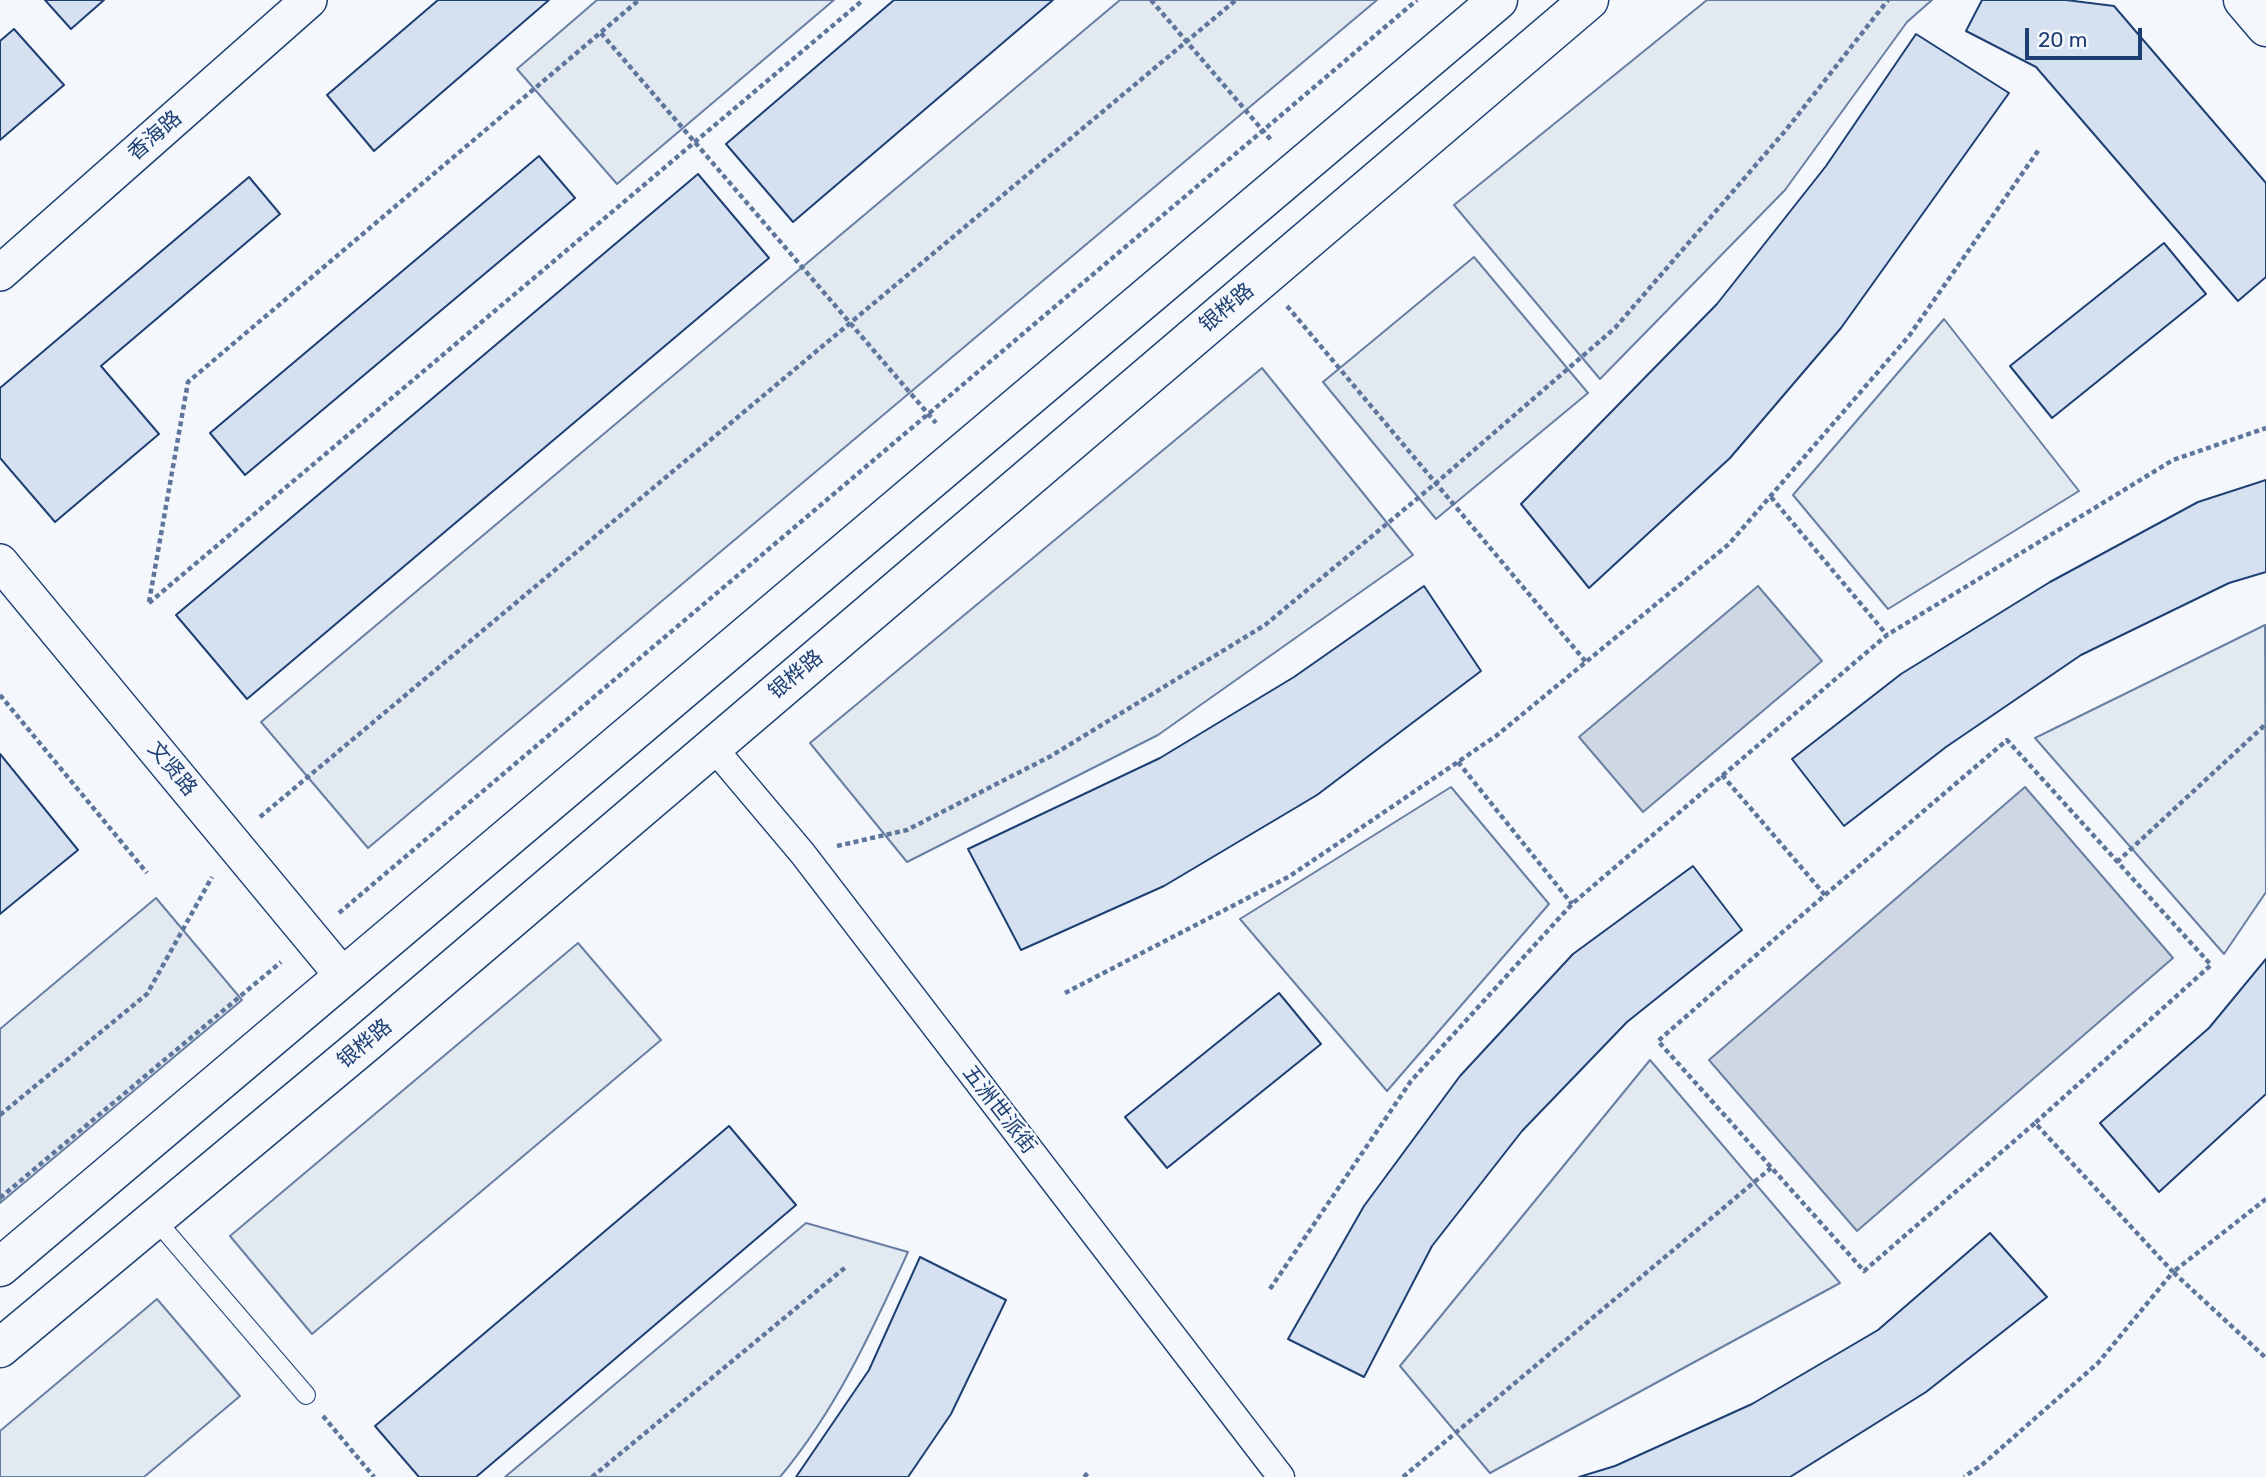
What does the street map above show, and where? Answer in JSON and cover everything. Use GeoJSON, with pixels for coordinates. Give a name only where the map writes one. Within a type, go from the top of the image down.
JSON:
{"type":"FeatureCollection","features":[{"type":"Feature","properties":{"kind":"main road"},"geometry":{"type":"LineString","coordinates":[[0,1267],[1498,0]]}},
{"type":"Feature","properties":{"kind":"main road","name":"银桦路"},"geometry":{"type":"LineString","coordinates":[[0,1348],[368,1042],[1589,0]]}},
{"type":"Feature","properties":{"kind":"main road"},"geometry":{"type":"LineString","coordinates":[[2243,0],[2266,27]]}},
{"type":"Feature","properties":{"kind":"street","name":"香海路"},"geometry":{"type":"LineString","coordinates":[[0,273],[309,0]]}},
{"type":"Feature","properties":{"kind":"street","name":"文贤路"},"geometry":{"type":"LineString","coordinates":[[0,562],[343,976]]}},
{"type":"Feature","properties":{"kind":"street","name":"五洲世派街"},"geometry":{"type":"LineString","coordinates":[[712,746],[803,854],[1281,1477]]}},
{"type":"Feature","properties":{"kind":"lane"},"geometry":{"type":"LineString","coordinates":[[155,1219],[306,1395]]}},
{"type":"Feature","properties":{"kind":"path"},"geometry":{"type":"LineString","coordinates":[[639,0],[188,382],[149,603],[863,0]]}},
{"type":"Feature","properties":{"kind":"path"},"geometry":{"type":"LineString","coordinates":[[1151,0],[1297,170]]}},
{"type":"Feature","properties":{"kind":"path"},"geometry":{"type":"LineString","coordinates":[[0,1115],[147,995],[232,841],[1236,0]]}},
{"type":"Feature","properties":{"kind":"path"},"geometry":{"type":"LineString","coordinates":[[0,1198],[1418,0]]}},
{"type":"Feature","properties":{"kind":"path"},"geometry":{"type":"LineString","coordinates":[[803,854],[907,830],[1051,756],[1265,625],[1436,483],[1615,328],[1786,130],[1888,0]]}},
{"type":"Feature","properties":{"kind":"path"},"geometry":{"type":"LineString","coordinates":[[601,33],[961,454]]}},
{"type":"Feature","properties":{"kind":"path"},"geometry":{"type":"LineString","coordinates":[[1065,993],[1290,876],[1496,736],[1729,544],[1909,336],[2040,148]]}},
{"type":"Feature","properties":{"kind":"path"},"geometry":{"type":"LineString","coordinates":[[1262,278],[1586,662]]}},
{"type":"Feature","properties":{"kind":"path"},"geometry":{"type":"LineString","coordinates":[[1270,1289],[1411,1081],[1572,904],[1887,635],[2173,460],[2266,428]]}},
{"type":"Feature","properties":{"kind":"path"},"geometry":{"type":"LineString","coordinates":[[1771,496],[1887,635]]}},
{"type":"Feature","properties":{"kind":"path"},"geometry":{"type":"LineString","coordinates":[[0,695],[147,873]]}},
{"type":"Feature","properties":{"kind":"path"},"geometry":{"type":"LineString","coordinates":[[2117,862],[2266,724]]}},
{"type":"Feature","properties":{"kind":"path"},"geometry":{"type":"LineString","coordinates":[[2007,740],[2117,862],[2211,965],[1864,1271],[1658,1041],[2007,740]]}},
{"type":"Feature","properties":{"kind":"path"},"geometry":{"type":"LineString","coordinates":[[1458,762],[1572,904]]}},
{"type":"Feature","properties":{"kind":"path"},"geometry":{"type":"LineString","coordinates":[[1722,775],[1825,895]]}},
{"type":"Feature","properties":{"kind":"path"},"geometry":{"type":"LineString","coordinates":[[2035,1123],[2173,1272],[2266,1358]]}},
{"type":"Feature","properties":{"kind":"path"},"geometry":{"type":"LineString","coordinates":[[1403,1477],[1772,1168]]}},
{"type":"Feature","properties":{"kind":"path"},"geometry":{"type":"LineString","coordinates":[[1964,1477],[1983,1464],[2098,1363],[2173,1272],[2266,1199]]}},
{"type":"Feature","properties":{"kind":"path"},"geometry":{"type":"LineString","coordinates":[[592,1477],[847,1266]]}},
{"type":"Feature","properties":{"kind":"path"},"geometry":{"type":"LineString","coordinates":[[306,1395],[374,1477]]}},
{"type":"Feature","properties":{"kind":"path"},"geometry":{"type":"LineString","coordinates":[[1084,1477],[1090,1471]]}},
{"type":"Feature","properties":{"kind":"shaded area"},"geometry":{"type":"Polygon","coordinates":[[[597,0],[834,0],[617,184],[517,69],[597,0]]]}},
{"type":"Feature","properties":{"kind":"shaded area"},"geometry":{"type":"Polygon","coordinates":[[[1120,0],[1377,0],[368,848],[261,722],[1120,0]]]}},
{"type":"Feature","properties":{"kind":"shaded area"},"geometry":{"type":"Polygon","coordinates":[[[1707,0],[1932,0],[1907,22],[1785,190],[1600,379],[1454,205],[1707,0]]]}},
{"type":"Feature","properties":{"kind":"shaded area"},"geometry":{"type":"Polygon","coordinates":[[[1474,257],[1588,393],[1436,519],[1323,382],[1474,257]]]}},
{"type":"Feature","properties":{"kind":"shaded area"},"geometry":{"type":"Polygon","coordinates":[[[1944,319],[2079,491],[1888,609],[1793,495],[1944,319]]]}},
{"type":"Feature","properties":{"kind":"shaded area"},"geometry":{"type":"Polygon","coordinates":[[[1262,368],[1413,555],[1158,735],[907,862],[810,743],[1262,368]]]}},
{"type":"Feature","properties":{"kind":"shaded area"},"geometry":{"type":"Polygon","coordinates":[[[1758,586],[1822,661],[1643,812],[1579,737],[1758,586]]]}},
{"type":"Feature","properties":{"kind":"shaded area"},"geometry":{"type":"Polygon","coordinates":[[[2265,625],[2266,892],[2224,954],[2035,738],[2265,625]]]}},
{"type":"Feature","properties":{"kind":"shaded area"},"geometry":{"type":"Polygon","coordinates":[[[1451,787],[1549,904],[1387,1091],[1240,919],[1451,787]]]}},
{"type":"Feature","properties":{"kind":"shaded area"},"geometry":{"type":"Polygon","coordinates":[[[2025,787],[2173,958],[1857,1231],[1709,1060],[2025,787]]]}},
{"type":"Feature","properties":{"kind":"shaded area"},"geometry":{"type":"Polygon","coordinates":[[[156,898],[242,1000],[0,1203],[0,1029],[156,898]]]}},
{"type":"Feature","properties":{"kind":"shaded area"},"geometry":{"type":"Polygon","coordinates":[[[578,943],[661,1040],[312,1334],[230,1236],[578,943]]]}},
{"type":"Feature","properties":{"kind":"shaded area"},"geometry":{"type":"Polygon","coordinates":[[[1650,1060],[1840,1283],[1490,1473],[1400,1366],[1650,1060]]]}},
{"type":"Feature","properties":{"kind":"shaded area"},"geometry":{"type":"Polygon","coordinates":[[[806,1223],[908,1252],[852,1369],[819,1425],[780,1477],[505,1477],[806,1223]]]}},
{"type":"Feature","properties":{"kind":"shaded area"},"geometry":{"type":"Polygon","coordinates":[[[157,1299],[240,1396],[144,1477],[0,1477],[0,1431],[157,1299]]]}},
{"type":"Feature","properties":{"kind":"building"},"geometry":{"type":"Polygon","coordinates":[[[45,0],[104,0],[71,29],[45,0]]]}},
{"type":"Feature","properties":{"kind":"building"},"geometry":{"type":"Polygon","coordinates":[[[438,0],[549,0],[374,151],[327,95],[438,0]]]}},
{"type":"Feature","properties":{"kind":"building"},"geometry":{"type":"Polygon","coordinates":[[[894,0],[1053,0],[793,222],[726,144],[894,0]]]}},
{"type":"Feature","properties":{"kind":"building"},"geometry":{"type":"Polygon","coordinates":[[[1982,0],[2066,0],[2114,6],[2266,183],[2266,277],[2238,301],[2036,67],[1966,31],[1982,0]]]}},
{"type":"Feature","properties":{"kind":"building"},"geometry":{"type":"Polygon","coordinates":[[[14,29],[64,85],[0,140],[0,41],[14,29]]]}},
{"type":"Feature","properties":{"kind":"building"},"geometry":{"type":"Polygon","coordinates":[[[1916,34],[2009,93],[1841,328],[1730,458],[1589,588],[1521,504],[1717,304],[1826,166],[1916,34]]]}},
{"type":"Feature","properties":{"kind":"building"},"geometry":{"type":"Polygon","coordinates":[[[539,156],[575,198],[245,475],[210,433],[539,156]]]}},
{"type":"Feature","properties":{"kind":"building"},"geometry":{"type":"Polygon","coordinates":[[[698,174],[769,258],[247,699],[176,615],[698,174]]]}},
{"type":"Feature","properties":{"kind":"building"},"geometry":{"type":"Polygon","coordinates":[[[249,177],[280,214],[101,366],[159,434],[55,522],[0,458],[0,388],[249,177]]]}},
{"type":"Feature","properties":{"kind":"building"},"geometry":{"type":"Polygon","coordinates":[[[2164,243],[2206,294],[2052,418],[2010,366],[2164,243]]]}},
{"type":"Feature","properties":{"kind":"building"},"geometry":{"type":"Polygon","coordinates":[[[2266,480],[2266,572],[2229,583],[2081,655],[1946,747],[1844,826],[1792,759],[1901,674],[2050,582],[2198,502],[2266,480]]]}},
{"type":"Feature","properties":{"kind":"building"},"geometry":{"type":"Polygon","coordinates":[[[1424,586],[1481,671],[1317,795],[1164,886],[1021,950],[968,849],[1160,758],[1294,677],[1424,586]]]}},
{"type":"Feature","properties":{"kind":"building"},"geometry":{"type":"Polygon","coordinates":[[[0,754],[78,850],[0,914],[0,754]]]}},
{"type":"Feature","properties":{"kind":"building"},"geometry":{"type":"Polygon","coordinates":[[[1693,866],[1742,930],[1627,1022],[1522,1131],[1432,1246],[1364,1377],[1288,1339],[1364,1206],[1460,1076],[1573,954],[1693,866]]]}},
{"type":"Feature","properties":{"kind":"building"},"geometry":{"type":"Polygon","coordinates":[[[2266,959],[2266,1094],[2159,1192],[2100,1123],[2209,1028],[2266,959]]]}},
{"type":"Feature","properties":{"kind":"building"},"geometry":{"type":"Polygon","coordinates":[[[1279,993],[1321,1044],[1167,1168],[1125,1117],[1279,993]]]}},
{"type":"Feature","properties":{"kind":"building"},"geometry":{"type":"Polygon","coordinates":[[[729,1126],[796,1205],[476,1477],[419,1477],[375,1426],[729,1126]]]}},
{"type":"Feature","properties":{"kind":"building"},"geometry":{"type":"Polygon","coordinates":[[[1990,1233],[2047,1297],[1926,1392],[1790,1477],[1579,1477],[1615,1466],[1752,1404],[1878,1330],[1990,1233]]]}},
{"type":"Feature","properties":{"kind":"building"},"geometry":{"type":"Polygon","coordinates":[[[920,1257],[1006,1300],[951,1414],[908,1477],[796,1477],[869,1370],[920,1257]]]}}]}
